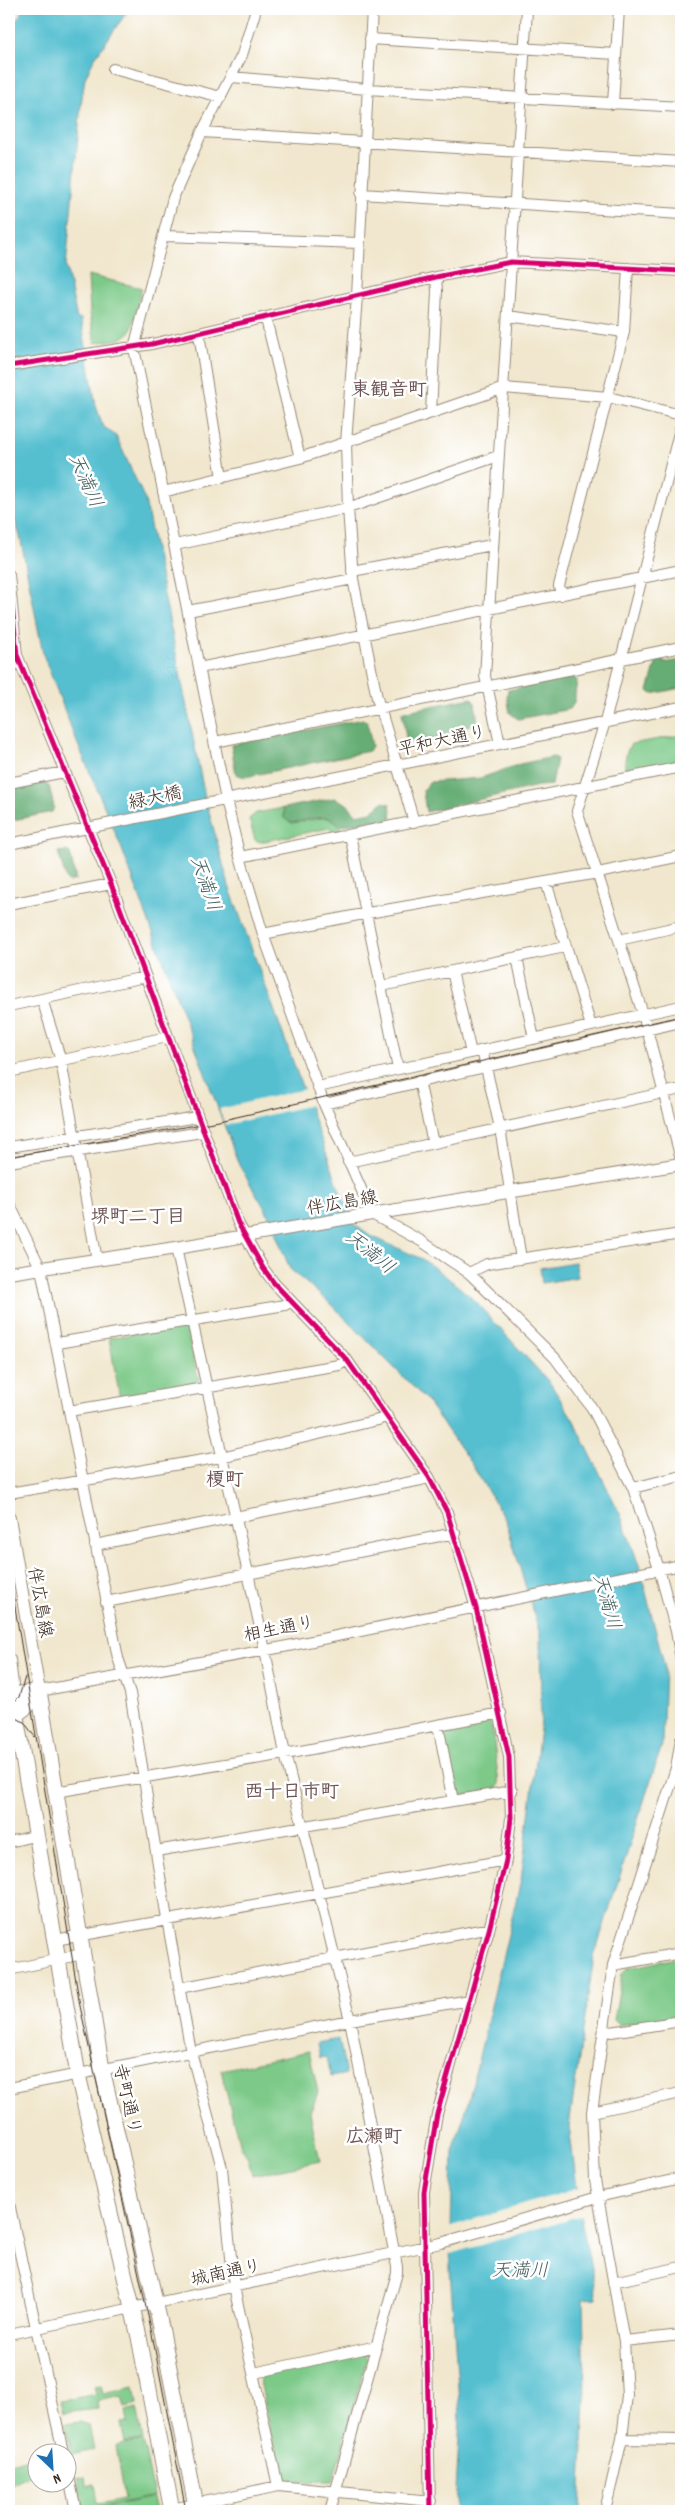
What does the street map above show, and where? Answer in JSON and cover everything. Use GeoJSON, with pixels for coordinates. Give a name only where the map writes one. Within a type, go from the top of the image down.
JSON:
{"type":"FeatureCollection","features":[{"type":"Feature","properties":{"kind":"highway","name":"相生通り"},"geometry":{"type":"LineString","coordinates":[[11,1696],[39,1691]]}},
{"type":"Feature","properties":{"kind":"highway"},"geometry":{"type":"LineString","coordinates":[[39,1691],[12,1719],[38,1835],[78,2075],[132,2308],[172,2510]]}},
{"type":"Feature","properties":{"kind":"highway","name":"寺町通り"},"geometry":{"type":"LineString","coordinates":[[39,1691],[102,2069],[155,2303],[196,2508]]}},
{"type":"Feature","properties":{"kind":"main road","name":"伴広島線"},"geometry":{"type":"LineString","coordinates":[[9,1273],[176,1248],[681,1164]]}},
{"type":"Feature","properties":{"kind":"main road","name":"伴広島線"},"geometry":{"type":"LineString","coordinates":[[9,1518],[39,1691]]}},
{"type":"Feature","properties":{"kind":"main road"},"geometry":{"type":"LineString","coordinates":[[9,1660],[12,1719]]}},
{"type":"Feature","properties":{"kind":"street"},"geometry":{"type":"LineString","coordinates":[[256,9],[250,34],[232,77],[202,132],[173,198],[134,348],[226,800],[240,857],[264,934],[324,1104],[372,1214],[421,1242],[469,1273],[522,1324],[572,1380],[592,1408],[633,1488],[659,1569],[676,1631],[681,1660]]}},
{"type":"Feature","properties":{"kind":"street"},"geometry":{"type":"LineString","coordinates":[[372,9],[346,443],[348,508],[353,575],[380,709],[414,822]]}},
{"type":"Feature","properties":{"kind":"street"},"geometry":{"type":"LineString","coordinates":[[500,744],[485,676],[527,9]]}},
{"type":"Feature","properties":{"kind":"street"},"geometry":{"type":"LineString","coordinates":[[613,104],[619,9]]}},
{"type":"Feature","properties":{"kind":"street"},"geometry":{"type":"LineString","coordinates":[[370,39],[616,54]]}},
{"type":"Feature","properties":{"kind":"street"},"geometry":{"type":"LineString","coordinates":[[113,69],[221,97]]}},
{"type":"Feature","properties":{"kind":"street"},"geometry":{"type":"LineString","coordinates":[[232,77],[367,89],[681,107]]}},
{"type":"Feature","properties":{"kind":"street"},"geometry":{"type":"LineString","coordinates":[[202,132],[681,162]]}},
{"type":"Feature","properties":{"kind":"street"},"geometry":{"type":"LineString","coordinates":[[362,194],[681,214]]}},
{"type":"Feature","properties":{"kind":"street"},"geometry":{"type":"LineString","coordinates":[[164,236],[359,243]]}},
{"type":"Feature","properties":{"kind":"street"},"geometry":{"type":"LineString","coordinates":[[9,366],[134,348],[266,319],[436,277],[511,262],[681,271]]}},
{"type":"Feature","properties":{"kind":"street"},"geometry":{"type":"LineString","coordinates":[[561,595],[559,586],[624,332],[628,268]]}},
{"type":"Feature","properties":{"kind":"street"},"geometry":{"type":"LineString","coordinates":[[431,413],[437,291],[436,277]]}},
{"type":"Feature","properties":{"kind":"street"},"geometry":{"type":"LineString","coordinates":[[508,316],[624,332]]}},
{"type":"Feature","properties":{"kind":"street"},"geometry":{"type":"LineString","coordinates":[[266,319],[300,458]]}},
{"type":"Feature","properties":{"kind":"street"},"geometry":{"type":"LineString","coordinates":[[199,334],[222,478]]}},
{"type":"Feature","properties":{"kind":"street"},"geometry":{"type":"LineString","coordinates":[[163,492],[300,458],[504,388],[608,397],[681,415]]}},
{"type":"Feature","properties":{"kind":"street"},"geometry":{"type":"LineString","coordinates":[[681,425],[622,660],[577,811],[643,1014],[681,1159]]}},
{"type":"Feature","properties":{"kind":"street"},"geometry":{"type":"LineString","coordinates":[[175,545],[348,508],[498,456]]}},
{"type":"Feature","properties":{"kind":"street"},"geometry":{"type":"LineString","coordinates":[[188,611],[492,545]]}},
{"type":"Feature","properties":{"kind":"street"},"geometry":{"type":"LineString","coordinates":[[199,668],[681,570]]}},
{"type":"Feature","properties":{"kind":"street"},"geometry":{"type":"LineString","coordinates":[[9,575],[13,657],[111,884],[202,1132],[246,1236],[263,1268],[347,1360],[387,1416],[428,1477],[455,1533],[476,1608],[500,1713],[509,1757],[512,1791],[506,1860],[489,1930],[432,2136],[424,2192],[430,2506],[278,2486],[196,2508],[172,2510]]}},
{"type":"Feature","properties":{"kind":"street"},"geometry":{"type":"LineString","coordinates":[[215,742],[681,647]]}},
{"type":"Feature","properties":{"kind":"street","name":"平和大通り"},"geometry":{"type":"LineString","coordinates":[[208,803],[398,766],[681,706]]}},
{"type":"Feature","properties":{"kind":"street"},"geometry":{"type":"LineString","coordinates":[[240,857],[681,767]]}},
{"type":"Feature","properties":{"kind":"street"},"geometry":{"type":"LineString","coordinates":[[9,783],[64,772]]}},
{"type":"Feature","properties":{"kind":"street","name":"緑大橋"},"geometry":{"type":"LineString","coordinates":[[88,828],[208,803]]}},
{"type":"Feature","properties":{"kind":"street"},"geometry":{"type":"LineString","coordinates":[[9,844],[88,828]]}},
{"type":"Feature","properties":{"kind":"street"},"geometry":{"type":"LineString","coordinates":[[350,835],[368,913],[398,1069]]}},
{"type":"Feature","properties":{"kind":"street"},"geometry":{"type":"LineString","coordinates":[[264,934],[368,913],[598,873],[681,856]]}},
{"type":"Feature","properties":{"kind":"street"},"geometry":{"type":"LineString","coordinates":[[546,882],[591,1026]]}},
{"type":"Feature","properties":{"kind":"street"},"geometry":{"type":"LineString","coordinates":[[9,904],[111,884]]}},
{"type":"Feature","properties":{"kind":"street"},"geometry":{"type":"LineString","coordinates":[[619,940],[681,926]]}},
{"type":"Feature","properties":{"kind":"street"},"geometry":{"type":"LineString","coordinates":[[382,986],[565,946]]}},
{"type":"Feature","properties":{"kind":"street"},"geometry":{"type":"LineString","coordinates":[[517,957],[534,1039]]}},
{"type":"Feature","properties":{"kind":"street"},"geometry":{"type":"LineString","coordinates":[[452,971],[471,1053]]}},
{"type":"Feature","properties":{"kind":"street"},"geometry":{"type":"LineString","coordinates":[[9,1006],[145,977]]}},
{"type":"Feature","properties":{"kind":"street"},"geometry":{"type":"LineString","coordinates":[[42,998],[62,1061],[97,1260]]}},
{"type":"Feature","properties":{"kind":"street"},"geometry":{"type":"LineString","coordinates":[[318,1087],[681,1006]]}},
{"type":"Feature","properties":{"kind":"street"},"geometry":{"type":"LineString","coordinates":[[324,1104],[485,1065],[681,1022]]}},
{"type":"Feature","properties":{"kind":"street"},"geometry":{"type":"LineString","coordinates":[[9,1072],[167,1037]]}},
{"type":"Feature","properties":{"kind":"street"},"geometry":{"type":"LineString","coordinates":[[482,1050],[500,1128],[521,1259]]}},
{"type":"Feature","properties":{"kind":"street"},"geometry":{"type":"LineString","coordinates":[[419,1081],[433,1143]]}},
{"type":"Feature","properties":{"kind":"street"},"geometry":{"type":"LineString","coordinates":[[348,1162],[664,1092],[681,1090]]}},
{"type":"Feature","properties":{"kind":"street"},"geometry":{"type":"LineString","coordinates":[[9,1147],[197,1117]]}},
{"type":"Feature","properties":{"kind":"street"},"geometry":{"type":"LineString","coordinates":[[9,1162],[202,1132]]}},
{"type":"Feature","properties":{"kind":"street"},"geometry":{"type":"LineString","coordinates":[[9,1203],[41,1268],[57,1344],[106,1602],[118,1658],[130,1693],[145,1776],[166,1919],[191,2052],[222,2168],[234,2287],[278,2486]]}},
{"type":"Feature","properties":{"kind":"street"},"geometry":{"type":"LineString","coordinates":[[469,1273],[487,1264],[681,1234]]}},
{"type":"Feature","properties":{"kind":"street"},"geometry":{"type":"LineString","coordinates":[[176,1248],[265,1650],[285,1754],[350,2020],[397,2273],[330,2511]]}},
{"type":"Feature","properties":{"kind":"street"},"geometry":{"type":"LineString","coordinates":[[57,1344],[285,1305],[291,1300]]}},
{"type":"Feature","properties":{"kind":"street"},"geometry":{"type":"LineString","coordinates":[[69,1411],[339,1365],[347,1360]]}},
{"type":"Feature","properties":{"kind":"street"},"geometry":{"type":"LineString","coordinates":[[9,1493],[82,1479],[221,1457],[378,1420],[387,1416]]}},
{"type":"Feature","properties":{"kind":"street"},"geometry":{"type":"LineString","coordinates":[[633,1488],[681,1476]]}},
{"type":"Feature","properties":{"kind":"street"},"geometry":{"type":"LineString","coordinates":[[95,1545],[236,1518],[428,1477]]}},
{"type":"Feature","properties":{"kind":"street"},"geometry":{"type":"LineString","coordinates":[[106,1602],[249,1576],[455,1533]]}},
{"type":"Feature","properties":{"kind":"street","name":"相生通り"},"geometry":{"type":"LineString","coordinates":[[39,1691],[265,1650],[681,1565]]}},
{"type":"Feature","properties":{"kind":"street"},"geometry":{"type":"LineString","coordinates":[[55,1792],[285,1754],[500,1713]]}},
{"type":"Feature","properties":{"kind":"street"},"geometry":{"type":"LineString","coordinates":[[438,1725],[453,1801]]}},
{"type":"Feature","properties":{"kind":"street"},"geometry":{"type":"LineString","coordinates":[[605,2511],[622,2439],[627,2396],[624,2341],[598,2197],[592,2112],[613,1965],[679,1764],[681,1739]]}},
{"type":"Feature","properties":{"kind":"street"},"geometry":{"type":"LineString","coordinates":[[156,1851],[512,1791]]}},
{"type":"Feature","properties":{"kind":"street"},"geometry":{"type":"LineString","coordinates":[[9,1842],[38,1835]]}},
{"type":"Feature","properties":{"kind":"street"},"geometry":{"type":"LineString","coordinates":[[55,1940],[506,1860]]}},
{"type":"Feature","properties":{"kind":"street"},"geometry":{"type":"LineString","coordinates":[[179,1988],[334,1957],[480,1930],[489,1930]]}},
{"type":"Feature","properties":{"kind":"street"},"geometry":{"type":"LineString","coordinates":[[613,1965],[681,1953]]}},
{"type":"Feature","properties":{"kind":"street"},"geometry":{"type":"LineString","coordinates":[[9,1970],[82,1954]]}},
{"type":"Feature","properties":{"kind":"street"},"geometry":{"type":"LineString","coordinates":[[9,2088],[350,2020],[470,2000]]}},
{"type":"Feature","properties":{"kind":"street"},"geometry":{"type":"LineString","coordinates":[[604,2029],[611,2032],[681,2021]]}},
{"type":"Feature","properties":{"kind":"street"},"geometry":{"type":"LineString","coordinates":[[592,2112],[681,2093]]}},
{"type":"Feature","properties":{"kind":"street","name":"城南通り"},"geometry":{"type":"LineString","coordinates":[[9,2334],[448,2240],[598,2197],[681,2178]]}},
{"type":"Feature","properties":{"kind":"street"},"geometry":{"type":"LineString","coordinates":[[9,2202],[13,2240],[36,2328],[61,2442]]}},
{"type":"Feature","properties":{"kind":"street"},"geometry":{"type":"LineString","coordinates":[[612,2282],[681,2267]]}},
{"type":"Feature","properties":{"kind":"street"},"geometry":{"type":"LineString","coordinates":[[624,2341],[681,2335]]}},
{"type":"Feature","properties":{"kind":"street"},"geometry":{"type":"LineString","coordinates":[[254,2373],[377,2346]]}},
{"type":"Feature","properties":{"kind":"street"},"geometry":{"type":"LineString","coordinates":[[622,2439],[681,2440]]}},
{"type":"Feature","properties":{"kind":"street"},"geometry":{"type":"LineString","coordinates":[[72,2492],[76,2511]]}},
{"type":"Feature","properties":{"kind":"green space"},"geometry":{"type":"Polygon","coordinates":[[[88,275],[142,288],[131,331],[121,339],[95,343],[90,313],[88,275]]]}},
{"type":"Feature","properties":{"kind":"green space"},"geometry":{"type":"Polygon","coordinates":[[[662,658],[664,663],[681,660],[681,688],[652,694],[648,691],[657,660],[662,658]]]}},
{"type":"Feature","properties":{"kind":"green space"},"geometry":{"type":"Polygon","coordinates":[[[574,677],[577,680],[574,703],[570,709],[518,719],[510,713],[507,696],[508,690],[574,677]]]}},
{"type":"Feature","properties":{"kind":"green space"},"geometry":{"type":"Polygon","coordinates":[[[471,698],[475,703],[478,723],[459,728],[436,739],[412,742],[406,738],[402,712],[471,698]]]}},
{"type":"Feature","properties":{"kind":"green space"},"geometry":{"type":"Polygon","coordinates":[[[363,719],[367,722],[372,746],[369,751],[245,777],[236,774],[231,745],[363,719]]]}},
{"type":"Feature","properties":{"kind":"green space"},"geometry":{"type":"Polygon","coordinates":[[[681,735],[681,761],[626,772],[626,758],[631,744],[681,735]]]}},
{"type":"Feature","properties":{"kind":"green space"},"geometry":{"type":"Polygon","coordinates":[[[553,757],[557,759],[552,785],[538,786],[426,812],[423,791],[430,782],[481,778],[520,764],[553,757]]]}},
{"type":"Feature","properties":{"kind":"green space"},"geometry":{"type":"Polygon","coordinates":[[[44,783],[49,786],[54,807],[52,812],[9,821],[9,794],[16,788],[44,783]]]}},
{"type":"Feature","properties":{"kind":"green space"},"geometry":{"type":"Polygon","coordinates":[[[335,798],[347,804],[357,815],[371,812],[383,802],[390,804],[392,819],[378,823],[373,820],[340,826],[336,821],[325,818],[292,823],[284,818],[284,808],[335,798]]]}},
{"type":"Feature","properties":{"kind":"green space"},"geometry":{"type":"Polygon","coordinates":[[[284,808],[284,818],[292,823],[328,817],[336,821],[341,831],[333,833],[330,828],[260,842],[255,840],[249,819],[256,813],[284,808]]]}},
{"type":"Feature","properties":{"kind":"green space"},"geometry":{"type":"Polygon","coordinates":[[[66,851],[70,853],[76,880],[68,882],[58,852],[66,851]]]}},
{"type":"Feature","properties":{"kind":"green space"},"geometry":{"type":"Polygon","coordinates":[[[181,1326],[187,1330],[199,1382],[195,1386],[120,1399],[109,1338],[181,1326]]]}},
{"type":"Feature","properties":{"kind":"green space"},"geometry":{"type":"Polygon","coordinates":[[[488,1721],[492,1726],[499,1784],[497,1789],[458,1796],[454,1795],[443,1733],[446,1728],[488,1721]]]}},
{"type":"Feature","properties":{"kind":"green space"},"geometry":{"type":"Polygon","coordinates":[[[681,1957],[681,2015],[619,2025],[614,2020],[622,1974],[628,1968],[681,1957]]]}},
{"type":"Feature","properties":{"kind":"green space"},"geometry":{"type":"Polygon","coordinates":[[[309,2051],[318,2092],[310,2113],[320,2161],[252,2175],[248,2157],[240,2147],[221,2070],[309,2051]]]}},
{"type":"Feature","properties":{"kind":"green space"},"geometry":{"type":"Polygon","coordinates":[[[362,2353],[367,2358],[333,2481],[288,2482],[280,2475],[260,2381],[264,2374],[362,2353]]]}},
{"type":"Feature","properties":{"kind":"green space"},"geometry":{"type":"Polygon","coordinates":[[[101,2385],[103,2394],[134,2387],[137,2404],[125,2407],[122,2396],[97,2401],[98,2409],[63,2413],[60,2401],[96,2394],[94,2386],[101,2385]]]}},
{"type":"Feature","properties":{"kind":"green space"},"geometry":{"type":"Polygon","coordinates":[[[137,2408],[143,2439],[125,2443],[121,2423],[128,2422],[126,2411],[137,2408]]]}},
{"type":"Feature","properties":{"kind":"green space"},"geometry":{"type":"Polygon","coordinates":[[[80,2422],[89,2425],[94,2450],[78,2454],[78,2442],[69,2442],[65,2424],[80,2422]]]}},
{"type":"Feature","properties":{"kind":"green space"},"geometry":{"type":"Polygon","coordinates":[[[143,2440],[154,2496],[84,2511],[78,2477],[85,2478],[86,2486],[95,2484],[98,2504],[125,2499],[116,2446],[143,2440]]]}},
{"type":"Feature","properties":{"kind":"green space"},"geometry":{"type":"Polygon","coordinates":[[[28,2458],[28,2476],[9,2485],[9,2463],[28,2458]]]}},
{"type":"Feature","properties":{"kind":"green space"},"geometry":{"type":"Polygon","coordinates":[[[154,2497],[157,2511],[88,2511],[154,2497]]]}},
{"type":"Feature","properties":{"kind":"water","name":"天満川"},"geometry":{"type":"Polygon","coordinates":[[[24,9],[129,9],[94,59],[85,78],[66,266],[77,319],[81,319],[96,406],[103,426],[116,436],[145,500],[205,797],[229,886],[339,1188],[355,1225],[371,1236],[422,1259],[443,1274],[471,1297],[550,1383],[573,1419],[620,1514],[639,1565],[665,1668],[662,1745],[594,1956],[569,2126],[581,2219],[597,2298],[583,2299],[585,2397],[580,2511],[455,2511],[460,2417],[450,2269],[453,2151],[468,2103],[521,1880],[541,1721],[540,1635],[506,1521],[472,1465],[427,1401],[332,1305],[290,1269],[267,1212],[239,1165],[120,844],[74,735],[43,654],[20,536],[9,501],[9,31],[24,9]]]}},
{"type":"Feature","properties":{"kind":"water"},"geometry":{"type":"Polygon","coordinates":[[[575,1262],[578,1277],[542,1283],[540,1268],[575,1262]]]}},
{"type":"Feature","properties":{"kind":"water"},"geometry":{"type":"Polygon","coordinates":[[[339,2039],[346,2074],[331,2077],[327,2057],[320,2058],[317,2043],[339,2039]]]}},
{"type":"Feature","properties":{"kind":"pier"},"geometry":{"type":"Polygon","coordinates":[[[305,1089],[311,1105],[225,1125],[219,1109],[305,1089]]]}},
{"type":"Feature","properties":{"kind":"pier"},"geometry":{"type":"Polygon","coordinates":[[[579,2188],[582,2215],[450,2254],[448,2227],[579,2188]]]}},
{"type":"Feature","properties":{"kind":"tram line"},"geometry":{"type":"LineString","coordinates":[[9,1157],[219,1121],[681,1016]]}},
{"type":"Feature","properties":{"kind":"tram line"},"geometry":{"type":"LineString","coordinates":[[9,1570],[80,2006],[152,2334],[186,2511]]}},
{"type":"Feature","properties":{"kind":"tram line"},"geometry":{"type":"LineString","coordinates":[[9,1707],[19,1697],[25,1677]]}},
{"type":"Feature","properties":{"kind":"tram line"},"geometry":{"type":"LineString","coordinates":[[9,1714],[24,1722],[35,1737]]}},
{"type":"Feature","properties":{"kind":"cycle path"},"geometry":{"type":"LineString","coordinates":[[9,366],[152,344],[436,277],[511,262],[681,271]]}},
{"type":"Feature","properties":{"kind":"cycle path"},"geometry":{"type":"LineString","coordinates":[[9,575],[17,655],[111,884],[238,1223],[263,1268],[274,1283],[347,1360],[429,1477],[447,1512],[476,1608],[509,1757],[511,1818],[506,1860],[489,1930],[437,2114],[424,2192],[430,2511]]}},
{"type":"Feature","properties":{"kind":"district","name":"東観音町"},"geometry":{"type":"Point","coordinates":[389,388]}},
{"type":"Feature","properties":{"kind":"district","name":"堺町二丁目"},"geometry":{"type":"Point","coordinates":[138,1215]}},
{"type":"Feature","properties":{"kind":"district","name":"榎町"},"geometry":{"type":"Point","coordinates":[225,1478]}},
{"type":"Feature","properties":{"kind":"district","name":"西十日市町"},"geometry":{"type":"Point","coordinates":[292,1790]}},
{"type":"Feature","properties":{"kind":"district","name":"広瀬町"},"geometry":{"type":"Point","coordinates":[374,2135]}}]}
